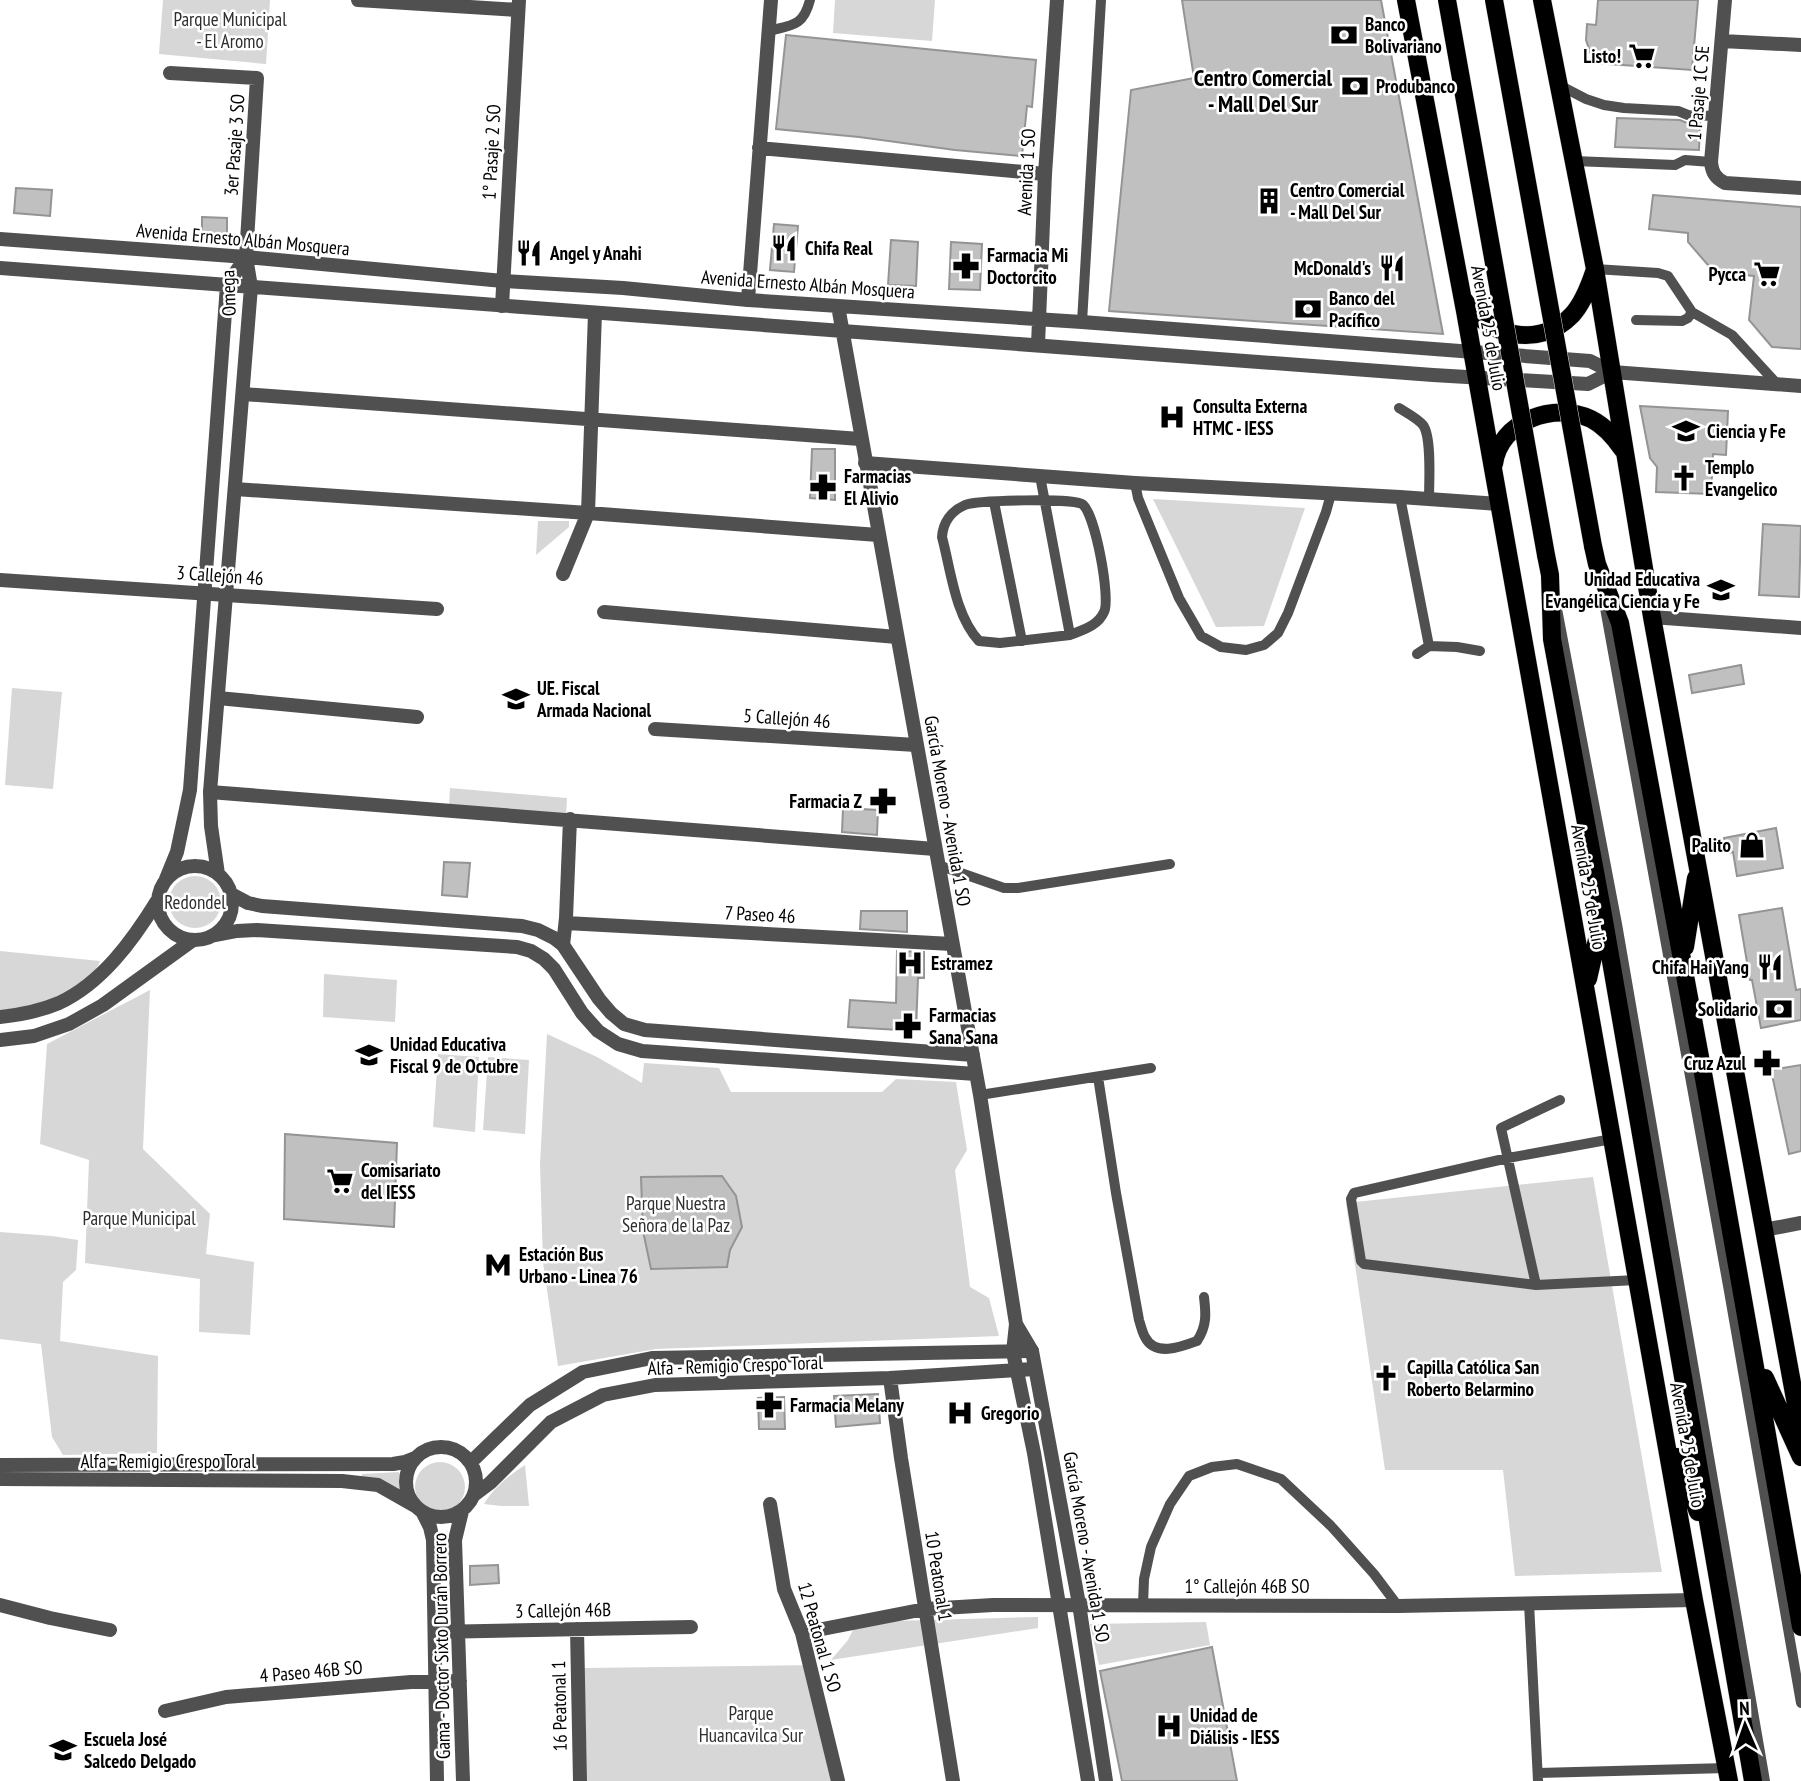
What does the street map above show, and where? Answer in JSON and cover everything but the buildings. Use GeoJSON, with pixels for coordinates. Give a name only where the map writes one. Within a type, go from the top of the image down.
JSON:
{"type":"FeatureCollection","features":[{"type":"Feature","properties":{"kind":"main road","name":"Avenida 25 de Julio"},"geometry":{"type":"LineString","coordinates":[[1406,0],[1477,378],[1694,1600],[1728,1774]]}},
{"type":"Feature","properties":{"kind":"main road","name":"Avenida 25 de Julio"},"geometry":{"type":"LineString","coordinates":[[1447,0],[1550,575],[1552,639],[1603,915],[1753,1781]]}},
{"type":"Feature","properties":{"kind":"main road"},"geometry":{"type":"LineString","coordinates":[[1494,0],[1595,555],[1620,623],[1801,1627]]}},
{"type":"Feature","properties":{"kind":"main road"},"geometry":{"type":"LineString","coordinates":[[1542,0],[1595,269],[1652,617],[1801,1432]]}},
{"type":"Feature","properties":{"kind":"main road"},"geometry":{"type":"LineString","coordinates":[[1462,297],[1477,316],[1496,330],[1528,335],[1543,332],[1558,326],[1576,310],[1588,290],[1595,269]]}},
{"type":"Feature","properties":{"kind":"main road"},"geometry":{"type":"LineString","coordinates":[[1493,469],[1495,454],[1503,440],[1514,429],[1542,414],[1558,412],[1574,413],[1603,426],[1625,453]]}},
{"type":"Feature","properties":{"kind":"main road"},"geometry":{"type":"LineString","coordinates":[[1683,961],[1698,865]]}},
{"type":"Feature","properties":{"kind":"main road"},"geometry":{"type":"LineString","coordinates":[[1586,989],[1603,915]]}},
{"type":"Feature","properties":{"kind":"main road"},"geometry":{"type":"LineString","coordinates":[[1753,1353],[1801,1457]]}},
{"type":"Feature","properties":{"kind":"main road"},"geometry":{"type":"LineString","coordinates":[[1662,1421],[1712,1547]]}},
{"type":"Feature","properties":{"kind":"street"},"geometry":{"type":"LineString","coordinates":[[358,0],[519,5]]}},
{"type":"Feature","properties":{"kind":"street"},"geometry":{"type":"LineString","coordinates":[[748,300],[771,0]]}},
{"type":"Feature","properties":{"kind":"street","name":"Avenida 1 SO"},"geometry":{"type":"LineString","coordinates":[[1038,345],[1045,174],[1057,0]]}},
{"type":"Feature","properties":{"kind":"street","name":"1 Pasaje 1C SE"},"geometry":{"type":"LineString","coordinates":[[1725,0],[1711,162],[1715,176],[1725,183],[1801,188]]}},
{"type":"Feature","properties":{"kind":"street","name":"1° Pasaje 2 SO"},"geometry":{"type":"LineString","coordinates":[[502,306],[519,5]]}},
{"type":"Feature","properties":{"kind":"street"},"geometry":{"type":"LineString","coordinates":[[1722,41],[1801,45]]}},
{"type":"Feature","properties":{"kind":"street","name":"3er Pasaje 3 SO"},"geometry":{"type":"LineString","coordinates":[[170,73],[257,78],[246,257]]}},
{"type":"Feature","properties":{"kind":"street"},"geometry":{"type":"LineString","coordinates":[[759,148],[1045,174]]}},
{"type":"Feature","properties":{"kind":"street","name":"Avenida Ernesto Albán Mosquera"},"geometry":{"type":"LineString","coordinates":[[0,239],[748,300],[1082,322],[1590,361],[1612,372],[1801,386]]}},
{"type":"Feature","properties":{"kind":"street","name":"Omega"},"geometry":{"type":"LineString","coordinates":[[166,879],[177,852],[190,790],[227,285],[246,257]]}},
{"type":"Feature","properties":{"kind":"street","name":"Omega"},"geometry":{"type":"LineString","coordinates":[[218,874],[211,826],[210,792],[251,287],[246,257]]}},
{"type":"Feature","properties":{"kind":"street","name":"Avenida Ernesto Albán Mosquera"},"geometry":{"type":"LineString","coordinates":[[0,268],[1477,378],[1588,384],[1612,372]]}},
{"type":"Feature","properties":{"kind":"street","name":"García Moreno - Avenida 1 SO"},"geometry":{"type":"LineString","coordinates":[[838,306],[980,1095],[1016,1324],[1013,1352],[1034,1453],[1088,1781]]}},
{"type":"Feature","properties":{"kind":"street"},"geometry":{"type":"LineString","coordinates":[[563,574],[588,513],[596,313]]}},
{"type":"Feature","properties":{"kind":"street"},"geometry":{"type":"LineString","coordinates":[[243,394],[860,439]]}},
{"type":"Feature","properties":{"kind":"street"},"geometry":{"type":"LineString","coordinates":[[865,463],[1135,483],[1499,504]]}},
{"type":"Feature","properties":{"kind":"street"},"geometry":{"type":"LineString","coordinates":[[235,489],[878,534]]}},
{"type":"Feature","properties":{"kind":"street","name":"3 Callejón 46"},"geometry":{"type":"LineString","coordinates":[[0,580],[437,609]]}},
{"type":"Feature","properties":{"kind":"street"},"geometry":{"type":"LineString","coordinates":[[604,612],[897,636]]}},
{"type":"Feature","properties":{"kind":"street"},"geometry":{"type":"LineString","coordinates":[[1652,617],[1801,628]]}},
{"type":"Feature","properties":{"kind":"street"},"geometry":{"type":"LineString","coordinates":[[218,698],[417,717]]}},
{"type":"Feature","properties":{"kind":"street","name":"5 Callejón 46"},"geometry":{"type":"LineString","coordinates":[[655,729],[916,745]]}},
{"type":"Feature","properties":{"kind":"street"},"geometry":{"type":"LineString","coordinates":[[210,792],[935,849]]}},
{"type":"Feature","properties":{"kind":"street"},"geometry":{"type":"LineString","coordinates":[[563,945],[570,819]]}},
{"type":"Feature","properties":{"kind":"street"},"geometry":{"type":"LineString","coordinates":[[193,940],[173,933],[164,924],[159,913],[160,889],[175,871],[186,867],[208,868],[218,874],[231,894],[232,907],[228,919],[221,929],[211,936]]}},
{"type":"Feature","properties":{"kind":"street"},"geometry":{"type":"LineString","coordinates":[[231,894],[248,903],[262,906],[522,926],[537,930],[563,945],[611,1013],[624,1024],[645,1030],[973,1055]]}},
{"type":"Feature","properties":{"kind":"street"},"geometry":{"type":"LineString","coordinates":[[0,1017],[29,1013],[60,1003],[87,985],[128,943],[158,901]]}},
{"type":"Feature","properties":{"kind":"street","name":"7 Paseo 46"},"geometry":{"type":"LineString","coordinates":[[566,923],[952,944]]}},
{"type":"Feature","properties":{"kind":"street"},"geometry":{"type":"LineString","coordinates":[[0,1040],[34,1037],[69,1024],[103,1005],[193,940],[257,930],[517,947],[531,951],[554,969],[582,1013],[598,1031],[618,1044],[642,1051],[976,1074]]}},
{"type":"Feature","properties":{"kind":"street"},"geometry":{"type":"LineString","coordinates":[[1764,1230],[1801,1223]]}},
{"type":"Feature","properties":{"kind":"street","name":"García Moreno - Avenida 1 SO"},"geometry":{"type":"LineString","coordinates":[[1016,1324],[1032,1351],[1079,1604],[1106,1781]]}},
{"type":"Feature","properties":{"kind":"street","name":"Alfa - Remigio Crespo Toral"},"geometry":{"type":"LineString","coordinates":[[471,1462],[530,1405],[583,1372],[652,1358],[1032,1351]]}},
{"type":"Feature","properties":{"kind":"street","name":"Alfa - Remigio Crespo Toral"},"geometry":{"type":"LineString","coordinates":[[474,1495],[490,1483],[551,1422],[603,1395],[654,1385],[890,1378],[1034,1369]]}},
{"type":"Feature","properties":{"kind":"street","name":"10 Peatonal 1"},"geometry":{"type":"LineString","coordinates":[[890,1378],[953,1781]]}},
{"type":"Feature","properties":{"kind":"street"},"geometry":{"type":"LineString","coordinates":[[431,1448],[454,1448],[471,1462],[477,1484],[470,1504],[462,1511],[454,1515],[433,1517],[419,1509],[409,1497],[406,1476],[409,1466],[415,1458],[431,1448]]}},
{"type":"Feature","properties":{"kind":"street","name":"Alfa - Remigio Crespo Toral"},"geometry":{"type":"LineString","coordinates":[[0,1465],[393,1464],[415,1458]]}},
{"type":"Feature","properties":{"kind":"street"},"geometry":{"type":"LineString","coordinates":[[341,1464],[342,1481]]}},
{"type":"Feature","properties":{"kind":"street","name":"Alfa - Remigio Crespo Toral"},"geometry":{"type":"LineString","coordinates":[[0,1479],[342,1481],[378,1485],[419,1509]]}},
{"type":"Feature","properties":{"kind":"street","name":"12 Peatonal 1 SO"},"geometry":{"type":"LineString","coordinates":[[770,1504],[784,1589],[802,1633],[838,1781]]}},
{"type":"Feature","properties":{"kind":"street","name":"Gama - Doctor Sixto Durán Borrero"},"geometry":{"type":"LineString","coordinates":[[419,1509],[430,1527],[433,1540],[437,1781]]}},
{"type":"Feature","properties":{"kind":"street","name":"Gama - Doctor Sixto Durán Borrero"},"geometry":{"type":"LineString","coordinates":[[462,1511],[455,1540],[463,1781]]}},
{"type":"Feature","properties":{"kind":"street","name":"1° Callejón 46B SO"},"geometry":{"type":"LineString","coordinates":[[802,1633],[925,1609],[993,1605],[1398,1606],[1694,1600]]}},
{"type":"Feature","properties":{"kind":"street"},"geometry":{"type":"LineString","coordinates":[[0,1605],[110,1630]]}},
{"type":"Feature","properties":{"kind":"street","name":"3 Callejón 46B"},"geometry":{"type":"LineString","coordinates":[[435,1632],[691,1627]]}},
{"type":"Feature","properties":{"kind":"street","name":"16 Peatonal 1"},"geometry":{"type":"LineString","coordinates":[[577,1629],[580,1781]]}},
{"type":"Feature","properties":{"kind":"street","name":"4 Paseo 46B SO"},"geometry":{"type":"LineString","coordinates":[[165,1711],[226,1697],[460,1681]]}},
{"type":"Feature","properties":{"kind":"lane"},"geometry":{"type":"LineString","coordinates":[[768,31],[795,24],[802,19],[810,0]]}},
{"type":"Feature","properties":{"kind":"lane"},"geometry":{"type":"LineString","coordinates":[[1082,322],[1101,0]]}},
{"type":"Feature","properties":{"kind":"lane"},"geometry":{"type":"LineString","coordinates":[[1559,85],[1604,105],[1678,111],[1688,118],[1715,116]]}},
{"type":"Feature","properties":{"kind":"lane"},"geometry":{"type":"LineString","coordinates":[[1574,161],[1675,165],[1686,155],[1711,162]]}},
{"type":"Feature","properties":{"kind":"lane"},"geometry":{"type":"LineString","coordinates":[[1595,269],[1668,276],[1692,312],[1732,335],[1777,384]]}},
{"type":"Feature","properties":{"kind":"lane"},"geometry":{"type":"LineString","coordinates":[[1636,320],[1682,321],[1689,318],[1692,312]]}},
{"type":"Feature","properties":{"kind":"lane"},"geometry":{"type":"LineString","coordinates":[[1399,408],[1421,423],[1427,432],[1429,499]]}},
{"type":"Feature","properties":{"kind":"lane"},"geometry":{"type":"LineString","coordinates":[[1040,476],[1070,635]]}},
{"type":"Feature","properties":{"kind":"lane"},"geometry":{"type":"LineString","coordinates":[[1135,483],[1138,499],[1179,598],[1200,636],[1221,647],[1246,650],[1264,645],[1278,633],[1288,613],[1331,494]]}},
{"type":"Feature","properties":{"kind":"lane"},"geometry":{"type":"LineString","coordinates":[[1400,497],[1429,646]]}},
{"type":"Feature","properties":{"kind":"lane"},"geometry":{"type":"LineString","coordinates":[[1043,499],[1081,503],[1088,509],[1105,589],[1105,610],[1097,621],[1070,635],[1000,643],[979,641],[970,631],[961,613],[942,537],[943,528],[955,511],[966,504],[994,502],[1043,499]]}},
{"type":"Feature","properties":{"kind":"lane"},"geometry":{"type":"LineString","coordinates":[[994,502],[1023,641]]}},
{"type":"Feature","properties":{"kind":"lane"},"geometry":{"type":"LineString","coordinates":[[1595,555],[1731,1295],[1801,1703]]}},
{"type":"Feature","properties":{"kind":"lane","name":"Avenida 25 de Julio"},"geometry":{"type":"LineString","coordinates":[[1550,575],[1617,924],[1765,1781]]}},
{"type":"Feature","properties":{"kind":"lane"},"geometry":{"type":"LineString","coordinates":[[1417,653],[1429,646],[1479,651]]}},
{"type":"Feature","properties":{"kind":"lane"},"geometry":{"type":"LineString","coordinates":[[938,865],[1004,888],[1018,888],[1170,864]]}},
{"type":"Feature","properties":{"kind":"lane"},"geometry":{"type":"LineString","coordinates":[[980,1095],[1151,1068]]}},
{"type":"Feature","properties":{"kind":"lane"},"geometry":{"type":"LineString","coordinates":[[1098,1077],[1139,1320],[1146,1340],[1155,1347],[1168,1349],[1197,1341],[1206,1321],[1204,1297]]}},
{"type":"Feature","properties":{"kind":"lane"},"geometry":{"type":"LineString","coordinates":[[1536,1285],[1501,1128],[1560,1100]]}},
{"type":"Feature","properties":{"kind":"lane"},"geometry":{"type":"LineString","coordinates":[[1612,1139],[1508,1158],[1354,1193],[1351,1199],[1361,1261],[1364,1264],[1536,1285],[1637,1280]]}},
{"type":"Feature","properties":{"kind":"lane"},"geometry":{"type":"LineString","coordinates":[[1731,1295],[1753,1353]]}},
{"type":"Feature","properties":{"kind":"lane"},"geometry":{"type":"LineString","coordinates":[[1143,1605],[1144,1579],[1151,1548],[1170,1504],[1189,1476],[1212,1467],[1237,1464],[1281,1479],[1331,1526],[1374,1574],[1398,1606]]}},
{"type":"Feature","properties":{"kind":"lane"},"geometry":{"type":"LineString","coordinates":[[1529,1603],[1538,1777],[1728,1774]]}},
{"type":"Feature","properties":{"kind":"green space","name":"Parque Municipal - El Aromo"},"geometry":{"type":"Polygon","coordinates":[[[163,0],[270,0],[266,64],[159,54],[163,0]]]}},
{"type":"Feature","properties":{"kind":"green space"},"geometry":{"type":"Polygon","coordinates":[[[835,0],[935,0],[932,41],[833,33],[835,0]]]}},
{"type":"Feature","properties":{"kind":"green space"},"geometry":{"type":"Polygon","coordinates":[[[1153,499],[1305,508],[1264,626],[1216,627],[1153,499]]]}},
{"type":"Feature","properties":{"kind":"green space"},"geometry":{"type":"Polygon","coordinates":[[[538,521],[569,521],[569,527],[536,555],[538,521]]]}},
{"type":"Feature","properties":{"kind":"green space"},"geometry":{"type":"Polygon","coordinates":[[[12,688],[62,692],[53,789],[5,785],[12,688]]]}},
{"type":"Feature","properties":{"kind":"green space"},"geometry":{"type":"Polygon","coordinates":[[[450,788],[567,798],[566,817],[449,807],[450,788]]]}},
{"type":"Feature","properties":{"kind":"green space","name":"Redondel"},"geometry":{"type":"Polygon","coordinates":[[[195,876],[205,878],[213,884],[219,892],[219,912],[213,920],[205,926],[195,928],[185,926],[177,920],[171,912],[169,902],[171,892],[177,884],[185,878],[195,876]]]}},
{"type":"Feature","properties":{"kind":"green space"},"geometry":{"type":"Polygon","coordinates":[[[0,951],[100,961],[90,976],[62,996],[42,1004],[0,1010],[0,951]]]}},
{"type":"Feature","properties":{"kind":"green space"},"geometry":{"type":"Polygon","coordinates":[[[324,974],[397,980],[395,1022],[323,1017],[324,974]]]}},
{"type":"Feature","properties":{"kind":"green space","name":"Parque Municipal"},"geometry":{"type":"Polygon","coordinates":[[[150,990],[143,1149],[210,1214],[206,1254],[254,1262],[250,1335],[199,1332],[200,1279],[85,1263],[89,1160],[40,1144],[47,1044],[150,990]]]}},
{"type":"Feature","properties":{"kind":"green space","name":"Parque Nuestra Señora de la Paz"},"geometry":{"type":"Polygon","coordinates":[[[547,1034],[597,1057],[642,1083],[644,1063],[719,1068],[731,1092],[882,1092],[896,1079],[956,1082],[967,1150],[955,1170],[970,1287],[989,1298],[999,1336],[656,1349],[558,1366],[543,1262],[540,1164],[547,1034]]]}},
{"type":"Feature","properties":{"kind":"green space"},"geometry":{"type":"Polygon","coordinates":[[[438,1054],[479,1057],[475,1132],[433,1127],[438,1054]]]}},
{"type":"Feature","properties":{"kind":"green space"},"geometry":{"type":"Polygon","coordinates":[[[488,1057],[529,1060],[525,1134],[483,1130],[488,1057]]]}},
{"type":"Feature","properties":{"kind":"green space"},"geometry":{"type":"Polygon","coordinates":[[[1593,1177],[1662,1572],[1515,1576],[1503,1470],[1385,1470],[1346,1203],[1593,1177]]]}},
{"type":"Feature","properties":{"kind":"green space"},"geometry":{"type":"Polygon","coordinates":[[[0,1232],[78,1240],[76,1270],[63,1282],[60,1341],[158,1356],[157,1453],[63,1455],[52,1437],[41,1344],[0,1339],[0,1232]]]}},
{"type":"Feature","properties":{"kind":"green space"},"geometry":{"type":"Polygon","coordinates":[[[440,1462],[457,1470],[465,1487],[457,1504],[440,1512],[423,1504],[415,1487],[423,1470],[440,1462]]]}},
{"type":"Feature","properties":{"kind":"green space"},"geometry":{"type":"Polygon","coordinates":[[[525,1465],[529,1506],[484,1504],[497,1487],[525,1465]]]}},
{"type":"Feature","properties":{"kind":"green space"},"geometry":{"type":"Polygon","coordinates":[[[399,1472],[400,1492],[362,1476],[362,1474],[399,1472]]]}},
{"type":"Feature","properties":{"kind":"green space"},"geometry":{"type":"Polygon","coordinates":[[[1038,1617],[1038,1628],[831,1660],[848,1640],[857,1622],[1038,1617]]]}},
{"type":"Feature","properties":{"kind":"green space"},"geometry":{"type":"Polygon","coordinates":[[[1206,1622],[1210,1645],[1099,1665],[1090,1624],[1206,1622]]]}},
{"type":"Feature","properties":{"kind":"green space","name":"Parque Huancavilca Sur"},"geometry":{"type":"Polygon","coordinates":[[[817,1665],[831,1781],[587,1781],[584,1668],[817,1665]]]}},
{"type":"Feature","properties":{"kind":"place","name":"Banco Bolivariano"},"geometry":{"type":"Point","coordinates":[1344,35]}},
{"type":"Feature","properties":{"kind":"place","name":"Listo!"},"geometry":{"type":"Point","coordinates":[1642,56]}},
{"type":"Feature","properties":{"kind":"place","name":"Produbanco"},"geometry":{"type":"Point","coordinates":[1355,86]}},
{"type":"Feature","properties":{"kind":"place","name":"Centro Comercial - Mall Del Sur"},"geometry":{"type":"Point","coordinates":[1269,201]}},
{"type":"Feature","properties":{"kind":"place","name":"Chifa Real"},"geometry":{"type":"Point","coordinates":[784,248]}},
{"type":"Feature","properties":{"kind":"place","name":"Angel y Anahi"},"geometry":{"type":"Point","coordinates":[529,253]}},
{"type":"Feature","properties":{"kind":"place","name":"Farmacia Mi Doctorcito"},"geometry":{"type":"Point","coordinates":[966,266]}},
{"type":"Feature","properties":{"kind":"place","name":"McDonald's"},"geometry":{"type":"Point","coordinates":[1392,268]}},
{"type":"Feature","properties":{"kind":"place","name":"Pycca"},"geometry":{"type":"Point","coordinates":[1767,274]}},
{"type":"Feature","properties":{"kind":"place","name":"Banco del Pacífico"},"geometry":{"type":"Point","coordinates":[1308,309]}},
{"type":"Feature","properties":{"kind":"place","name":"Consulta Externa HTMC - IESS"},"geometry":{"type":"Point","coordinates":[1172,417]}},
{"type":"Feature","properties":{"kind":"place","name":"Ciencia y Fe"},"geometry":{"type":"Point","coordinates":[1686,431]}},
{"type":"Feature","properties":{"kind":"place","name":"Templo Evangelico"},"geometry":{"type":"Point","coordinates":[1684,478]}},
{"type":"Feature","properties":{"kind":"place","name":"Farmacias El Alivio"},"geometry":{"type":"Point","coordinates":[823,487]}},
{"type":"Feature","properties":{"kind":"place","name":"Unidad Educativa Evangélica Ciencia y Fe"},"geometry":{"type":"Point","coordinates":[1721,590]}},
{"type":"Feature","properties":{"kind":"place","name":"UE. Fiscal Armada Nacional"},"geometry":{"type":"Point","coordinates":[516,699]}},
{"type":"Feature","properties":{"kind":"place","name":"Farmacia Z"},"geometry":{"type":"Point","coordinates":[883,801]}},
{"type":"Feature","properties":{"kind":"place","name":"Palito"},"geometry":{"type":"Point","coordinates":[1752,845]}},
{"type":"Feature","properties":{"kind":"place","name":"Estramez"},"geometry":{"type":"Point","coordinates":[910,963]}},
{"type":"Feature","properties":{"kind":"place","name":"Chifa Hai Yang"},"geometry":{"type":"Point","coordinates":[1770,967]}},
{"type":"Feature","properties":{"kind":"place","name":"Solidario"},"geometry":{"type":"Point","coordinates":[1779,1009]}},
{"type":"Feature","properties":{"kind":"place","name":"Farmacias Sana Sana"},"geometry":{"type":"Point","coordinates":[908,1026]}},
{"type":"Feature","properties":{"kind":"place","name":"Unidad Educativa Fiscal 9 de Octubre"},"geometry":{"type":"Point","coordinates":[369,1055]}},
{"type":"Feature","properties":{"kind":"place","name":"Cruz Azul"},"geometry":{"type":"Point","coordinates":[1767,1063]}},
{"type":"Feature","properties":{"kind":"place","name":"Comisariato del IESS"},"geometry":{"type":"Point","coordinates":[340,1181]}},
{"type":"Feature","properties":{"kind":"place","name":"Estación Bus Urbano - Linea 76"},"geometry":{"type":"Point","coordinates":[498,1265]}},
{"type":"Feature","properties":{"kind":"place","name":"Capilla Católica San Roberto Belarmino"},"geometry":{"type":"Point","coordinates":[1386,1378]}},
{"type":"Feature","properties":{"kind":"place","name":"Farmacia Melany"},"geometry":{"type":"Point","coordinates":[769,1405]}},
{"type":"Feature","properties":{"kind":"place","name":"Gregorio"},"geometry":{"type":"Point","coordinates":[960,1413]}},
{"type":"Feature","properties":{"kind":"place","name":"Unidad de Diálisis - IESS"},"geometry":{"type":"Point","coordinates":[1169,1726]}},
{"type":"Feature","properties":{"kind":"place","name":"Escuela José Salcedo Delgado"},"geometry":{"type":"Point","coordinates":[63,1750]}},
{"type":"Feature","properties":{"kind":"district","name":"Centro Comercial - Mall Del Sur"},"geometry":{"type":"Point","coordinates":[1263,90]}}]}
